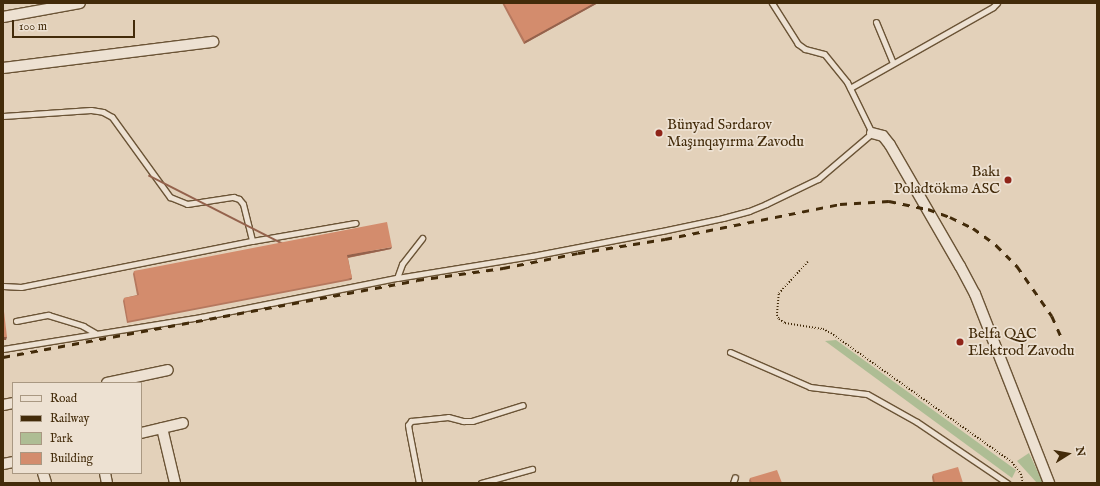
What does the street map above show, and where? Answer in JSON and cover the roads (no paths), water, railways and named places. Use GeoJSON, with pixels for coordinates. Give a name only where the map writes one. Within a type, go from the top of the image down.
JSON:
{"type":"FeatureCollection","features":[{"type":"Feature","properties":{"kind":"street"},"geometry":{"type":"LineString","coordinates":[[3,17],[80,3]]}},
{"type":"Feature","properties":{"kind":"street"},"geometry":{"type":"LineString","coordinates":[[3,68],[213,42]]}},
{"type":"Feature","properties":{"kind":"street"},"geometry":{"type":"LineString","coordinates":[[872,133],[883,136],[890,145],[975,294],[1049,483]]}},
{"type":"Feature","properties":{"kind":"street"},"geometry":{"type":"LineString","coordinates":[[112,382],[168,370]]}},
{"type":"Feature","properties":{"kind":"street"},"geometry":{"type":"LineString","coordinates":[[142,433],[183,424]]}},
{"type":"Feature","properties":{"kind":"street"},"geometry":{"type":"LineString","coordinates":[[162,428],[175,483]]}},
{"type":"Feature","properties":{"kind":"lane"},"geometry":{"type":"LineString","coordinates":[[3,349],[202,317],[397,278],[654,233],[749,211],[818,179],[872,133],[847,82],[824,54],[805,49],[798,44],[772,3]]}},
{"type":"Feature","properties":{"kind":"lane"},"geometry":{"type":"LineString","coordinates":[[850,88],[993,7],[997,3]]}},
{"type":"Feature","properties":{"kind":"lane"},"geometry":{"type":"LineString","coordinates":[[876,22],[893,63]]}},
{"type":"Feature","properties":{"kind":"lane"},"geometry":{"type":"LineString","coordinates":[[3,116],[91,110],[103,112],[112,117],[170,197],[187,204],[233,197],[239,200],[243,204],[252,241]]}},
{"type":"Feature","properties":{"kind":"lane"},"geometry":{"type":"LineString","coordinates":[[3,286],[21,287],[252,241],[355,223]]}},
{"type":"Feature","properties":{"kind":"lane"},"geometry":{"type":"LineString","coordinates":[[397,278],[402,264],[422,238]]}},
{"type":"Feature","properties":{"kind":"lane"},"geometry":{"type":"LineString","coordinates":[[16,321],[48,315],[83,326],[95,333]]}},
{"type":"Feature","properties":{"kind":"lane"},"geometry":{"type":"LineString","coordinates":[[730,352],[810,387],[867,394],[917,422],[1007,483]]}},
{"type":"Feature","properties":{"kind":"lane"},"geometry":{"type":"LineString","coordinates":[[419,483],[408,425],[411,421],[448,417],[463,421],[472,421],[523,405]]}},
{"type":"Feature","properties":{"kind":"lane"},"geometry":{"type":"LineString","coordinates":[[481,483],[532,469]]}},
{"type":"Feature","properties":{"kind":"railway"},"geometry":{"type":"LineString","coordinates":[[3,357],[417,280],[503,268],[578,253],[665,239],[840,204],[889,201],[928,209],[950,217],[973,228],[996,245],[1017,266],[1052,316],[1062,338]]}},
{"type":"Feature","properties":{"kind":"place","name":"Bünyad Sərdarov Maşınqayırma Zavodu"},"geometry":{"type":"Point","coordinates":[659,133]}},
{"type":"Feature","properties":{"kind":"place","name":"Bakı Poladtökmə ASC"},"geometry":{"type":"Point","coordinates":[1008,180]}},
{"type":"Feature","properties":{"kind":"place","name":"Belfa QAC Elektrod Zavodu"},"geometry":{"type":"Point","coordinates":[960,342]}}]}
